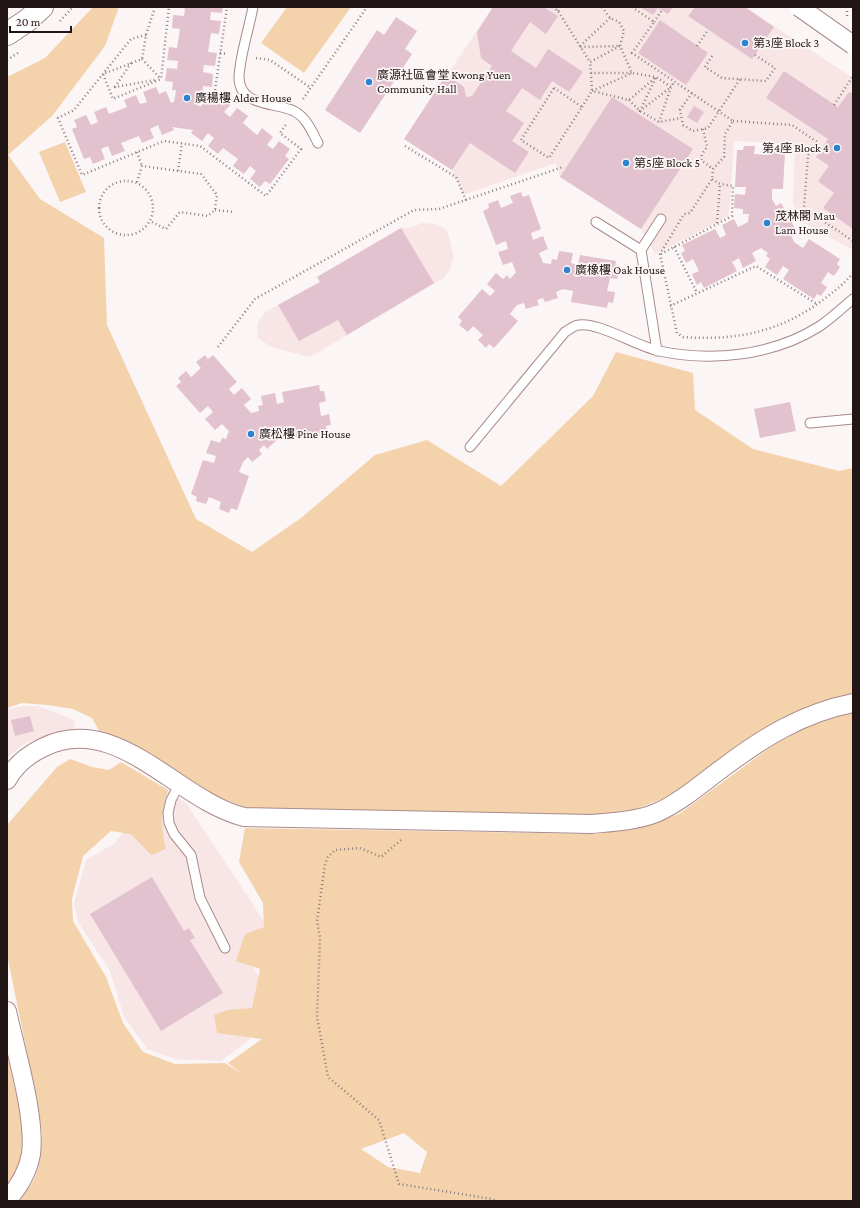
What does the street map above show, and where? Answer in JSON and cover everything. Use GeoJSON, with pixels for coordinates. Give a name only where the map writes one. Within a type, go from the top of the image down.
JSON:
{"type":"FeatureCollection","features":[{"type":"Feature","properties":{"kind":"street"},"geometry":{"type":"LineString","coordinates":[[7,34],[28,20],[42,7]]}},
{"type":"Feature","properties":{"kind":"street"},"geometry":{"type":"LineString","coordinates":[[799,7],[853,45]]}},
{"type":"Feature","properties":{"kind":"street"},"geometry":{"type":"LineString","coordinates":[[7,780],[17,765],[30,754],[60,742],[86,739],[107,742],[122,748],[210,804],[244,817],[591,824],[634,819],[654,814],[674,804],[772,734],[827,708],[853,703]]}},
{"type":"Feature","properties":{"kind":"street"},"geometry":{"type":"LineString","coordinates":[[7,1011],[26,1098],[31,1132],[31,1153],[28,1164],[15,1191],[7,1200]]}},
{"type":"Feature","properties":{"kind":"lane"},"geometry":{"type":"LineString","coordinates":[[253,7],[239,78],[242,89],[251,99],[263,104],[295,112],[305,120],[318,143]]}},
{"type":"Feature","properties":{"kind":"lane"},"geometry":{"type":"LineString","coordinates":[[657,351],[641,250],[661,219]]}},
{"type":"Feature","properties":{"kind":"lane"},"geometry":{"type":"LineString","coordinates":[[596,222],[641,250]]}},
{"type":"Feature","properties":{"kind":"lane"},"geometry":{"type":"LineString","coordinates":[[470,447],[565,332],[578,325],[592,326],[632,343],[657,351],[705,357],[753,352],[776,346],[820,326],[853,299]]}},
{"type":"Feature","properties":{"kind":"lane"},"geometry":{"type":"LineString","coordinates":[[810,423],[853,419]]}},
{"type":"Feature","properties":{"kind":"lane"},"geometry":{"type":"LineString","coordinates":[[179,785],[171,800],[168,813],[169,823],[174,834],[191,855],[200,898],[225,948]]}},
{"type":"Feature","properties":{"kind":"path"},"geometry":{"type":"LineString","coordinates":[[142,59],[146,35],[155,7]]}},
{"type":"Feature","properties":{"kind":"path"},"geometry":{"type":"LineString","coordinates":[[161,79],[169,7]]}},
{"type":"Feature","properties":{"kind":"path"},"geometry":{"type":"LineString","coordinates":[[214,90],[228,7]]}},
{"type":"Feature","properties":{"kind":"path"},"geometry":{"type":"LineString","coordinates":[[146,35],[131,39],[74,110],[58,118],[82,175],[164,141],[182,143],[200,146],[266,196],[301,149],[280,133],[367,7]]}},
{"type":"Feature","properties":{"kind":"path"},"geometry":{"type":"LineString","coordinates":[[552,7],[558,11],[579,47],[590,62],[592,92]]}},
{"type":"Feature","properties":{"kind":"path"},"geometry":{"type":"LineString","coordinates":[[558,11],[559,7]]}},
{"type":"Feature","properties":{"kind":"path"},"geometry":{"type":"LineString","coordinates":[[602,7],[610,18],[619,22],[624,31],[620,46],[632,73]]}},
{"type":"Feature","properties":{"kind":"path"},"geometry":{"type":"LineString","coordinates":[[632,7],[654,22]]}},
{"type":"Feature","properties":{"kind":"path"},"geometry":{"type":"LineString","coordinates":[[662,10],[632,54],[733,121],[792,125],[817,142],[808,155],[804,208],[853,241]]}},
{"type":"Feature","properties":{"kind":"path"},"geometry":{"type":"LineString","coordinates":[[579,47],[610,18]]}},
{"type":"Feature","properties":{"kind":"path"},"geometry":{"type":"LineString","coordinates":[[698,46],[708,30]]}},
{"type":"Feature","properties":{"kind":"path"},"geometry":{"type":"LineString","coordinates":[[579,47],[620,46]]}},
{"type":"Feature","properties":{"kind":"path"},"geometry":{"type":"LineString","coordinates":[[590,62],[620,46]]}},
{"type":"Feature","properties":{"kind":"path"},"geometry":{"type":"LineString","coordinates":[[220,53],[270,60],[311,88]]}},
{"type":"Feature","properties":{"kind":"path"},"geometry":{"type":"LineString","coordinates":[[712,56],[705,67],[722,78],[766,81],[774,68],[755,55]]}},
{"type":"Feature","properties":{"kind":"path"},"geometry":{"type":"LineString","coordinates":[[142,59],[161,79]]}},
{"type":"Feature","properties":{"kind":"path"},"geometry":{"type":"LineString","coordinates":[[103,74],[142,59]]}},
{"type":"Feature","properties":{"kind":"path"},"geometry":{"type":"LineString","coordinates":[[131,63],[115,87],[161,79]]}},
{"type":"Feature","properties":{"kind":"path"},"geometry":{"type":"LineString","coordinates":[[591,73],[632,73],[656,77],[671,87]]}},
{"type":"Feature","properties":{"kind":"path"},"geometry":{"type":"LineString","coordinates":[[582,107],[554,88],[521,140],[549,158],[592,92],[632,73]]}},
{"type":"Feature","properties":{"kind":"path"},"geometry":{"type":"LineString","coordinates":[[103,74],[113,99],[161,79]]}},
{"type":"Feature","properties":{"kind":"path"},"geometry":{"type":"LineString","coordinates":[[834,105],[853,76]]}},
{"type":"Feature","properties":{"kind":"path"},"geometry":{"type":"LineString","coordinates":[[630,100],[656,77]]}},
{"type":"Feature","properties":{"kind":"path"},"geometry":{"type":"LineString","coordinates":[[640,112],[656,77]]}},
{"type":"Feature","properties":{"kind":"path"},"geometry":{"type":"LineString","coordinates":[[692,93],[680,110],[683,124],[693,131],[708,128],[740,79]]}},
{"type":"Feature","properties":{"kind":"path"},"geometry":{"type":"LineString","coordinates":[[659,122],[674,82]]}},
{"type":"Feature","properties":{"kind":"path"},"geometry":{"type":"LineString","coordinates":[[640,112],[671,87]]}},
{"type":"Feature","properties":{"kind":"path"},"geometry":{"type":"LineString","coordinates":[[592,92],[630,100],[640,112],[659,122],[681,118]]}},
{"type":"Feature","properties":{"kind":"path"},"geometry":{"type":"LineString","coordinates":[[733,121],[725,134],[726,149],[724,157],[713,169],[712,179],[690,213],[684,214],[660,254],[677,333],[683,337],[705,338],[749,334],[770,328],[791,320],[817,304],[848,280],[853,273]]}},
{"type":"Feature","properties":{"kind":"path"},"geometry":{"type":"LineString","coordinates":[[703,129],[707,147],[702,154],[701,160],[713,169]]}},
{"type":"Feature","properties":{"kind":"path"},"geometry":{"type":"LineString","coordinates":[[178,171],[182,143]]}},
{"type":"Feature","properties":{"kind":"path"},"geometry":{"type":"LineString","coordinates":[[405,146],[456,177],[466,200]]}},
{"type":"Feature","properties":{"kind":"path"},"geometry":{"type":"LineString","coordinates":[[136,152],[142,166],[137,182]]}},
{"type":"Feature","properties":{"kind":"path"},"geometry":{"type":"LineString","coordinates":[[142,166],[201,174],[217,195],[215,210],[208,216],[180,212],[166,229],[150,221]]}},
{"type":"Feature","properties":{"kind":"path"},"geometry":{"type":"LineString","coordinates":[[218,347],[255,299],[414,210],[440,209],[563,167]]}},
{"type":"Feature","properties":{"kind":"path"},"geometry":{"type":"LineString","coordinates":[[660,254],[732,216],[732,186],[720,184],[712,179]]}},
{"type":"Feature","properties":{"kind":"path"},"geometry":{"type":"LineString","coordinates":[[121,181],[137,182],[149,192],[154,206],[150,221],[139,232],[124,235],[109,229],[100,217],[99,201],[107,188],[121,181]]}},
{"type":"Feature","properties":{"kind":"path"},"geometry":{"type":"LineString","coordinates":[[717,223],[720,184]]}},
{"type":"Feature","properties":{"kind":"path"},"geometry":{"type":"LineString","coordinates":[[215,210],[234,212]]}},
{"type":"Feature","properties":{"kind":"path"},"geometry":{"type":"LineString","coordinates":[[674,247],[697,293]]}},
{"type":"Feature","properties":{"kind":"path"},"geometry":{"type":"LineString","coordinates":[[670,306],[756,266],[817,304]]}},
{"type":"Feature","properties":{"kind":"path"},"geometry":{"type":"LineString","coordinates":[[405,820],[401,840],[381,857],[360,848],[343,848],[335,850],[331,853],[325,864],[317,920],[320,938],[317,1017],[328,1077],[379,1120],[399,1184],[492,1199],[495,1201]]}},
{"type":"Feature","properties":{"kind":"shaded area"},"geometry":{"type":"Polygon","coordinates":[[[93,7],[119,7],[105,46],[52,116],[8,155],[40,199],[104,238],[107,325],[196,519],[252,552],[301,518],[375,455],[427,440],[501,486],[593,396],[616,352],[693,373],[695,410],[753,449],[839,471],[853,468],[853,696],[769,727],[734,748],[670,796],[633,810],[590,815],[249,809],[207,791],[127,742],[99,731],[92,718],[73,709],[22,703],[7,708],[7,77],[45,58],[93,7]]]}},
{"type":"Feature","properties":{"kind":"shaded area"},"geometry":{"type":"Polygon","coordinates":[[[287,7],[351,7],[304,73],[261,43],[287,7]]]}},
{"type":"Feature","properties":{"kind":"shaded area"},"geometry":{"type":"Polygon","coordinates":[[[493,7],[745,7],[853,78],[853,250],[804,223],[793,204],[795,144],[734,141],[729,216],[655,254],[641,229],[560,177],[556,163],[463,195],[452,170],[404,139],[493,7]]]}},
{"type":"Feature","properties":{"kind":"shaded area"},"geometry":{"type":"Polygon","coordinates":[[[65,142],[86,192],[60,202],[39,152],[65,142]]]}},
{"type":"Feature","properties":{"kind":"shaded area"},"geometry":{"type":"Polygon","coordinates":[[[422,223],[435,224],[447,230],[454,257],[450,269],[444,278],[310,357],[271,347],[258,338],[257,324],[265,312],[319,282],[317,277],[401,228],[412,227],[422,223]]]}},
{"type":"Feature","properties":{"kind":"shaded area"},"geometry":{"type":"Polygon","coordinates":[[[23,706],[39,706],[74,720],[75,730],[25,743],[7,758],[7,709],[23,706]]]}},
{"type":"Feature","properties":{"kind":"shaded area"},"geometry":{"type":"Polygon","coordinates":[[[853,711],[853,1201],[20,1201],[34,1180],[38,1168],[41,1154],[42,1132],[7,955],[7,825],[57,767],[70,759],[92,767],[109,770],[121,762],[168,790],[162,820],[166,849],[151,855],[131,834],[111,831],[83,856],[72,899],[73,921],[106,977],[123,1023],[143,1052],[175,1064],[225,1063],[241,1073],[228,1063],[262,1039],[217,1033],[214,1015],[228,1010],[252,1008],[260,969],[236,961],[245,934],[264,927],[263,903],[239,862],[245,828],[591,834],[637,829],[679,814],[775,744],[825,717],[853,711]],[[404,1133],[361,1149],[388,1167],[420,1173],[427,1152],[404,1133]]]}},
{"type":"Feature","properties":{"kind":"shaded area"},"geometry":{"type":"Polygon","coordinates":[[[158,785],[186,803],[271,932],[244,955],[285,1013],[221,1061],[175,1059],[147,1049],[124,1017],[110,971],[78,922],[74,903],[86,860],[115,843],[158,785]]]}},
{"type":"Feature","properties":{"kind":"shaded area"},"geometry":{"type":"Polygon","coordinates":[[[7,1054],[21,1116],[23,1140],[20,1161],[7,1186],[7,1054]]]}},
{"type":"Feature","properties":{"kind":"building","name":"廣楊樓 Alder House"},"geometry":{"type":"Polygon","coordinates":[[[181,7],[223,7],[222,13],[211,12],[210,20],[221,21],[219,34],[211,33],[208,52],[217,53],[215,66],[204,65],[203,72],[213,74],[212,87],[203,86],[203,94],[199,93],[198,105],[200,107],[209,97],[215,102],[220,95],[231,104],[224,112],[230,117],[237,108],[248,116],[243,123],[257,135],[262,128],[273,137],[267,145],[273,149],[279,141],[290,149],[285,156],[289,159],[270,184],[265,181],[260,187],[250,179],[256,171],[250,166],[244,174],[233,166],[238,159],[223,148],[218,154],[208,146],[214,138],[208,133],[202,141],[191,133],[193,130],[172,127],[174,130],[162,135],[158,125],[150,129],[154,138],[142,143],[139,136],[121,143],[125,151],[112,156],[108,146],[101,149],[105,159],[93,164],[90,157],[84,159],[72,129],[77,127],[74,120],[86,115],[91,125],[98,122],[94,112],[106,107],[109,114],[127,107],[124,100],[136,95],[140,104],[147,102],[143,92],[156,87],[159,94],[166,91],[171,103],[174,102],[176,90],[172,90],[173,82],[165,81],[167,68],[177,69],[178,61],[167,60],[169,47],[177,48],[180,29],[172,28],[173,15],[184,16],[185,9],[181,7]]]}},
{"type":"Feature","properties":{"kind":"building"},"geometry":{"type":"Polygon","coordinates":[[[493,7],[544,7],[558,16],[546,34],[530,22],[511,51],[536,68],[548,49],[583,72],[569,92],[552,81],[540,100],[522,88],[506,111],[524,123],[512,141],[529,152],[515,173],[470,143],[452,170],[404,139],[446,75],[464,87],[466,97],[472,96],[492,66],[481,58],[477,32],[493,7]]]}},
{"type":"Feature","properties":{"kind":"building"},"geometry":{"type":"Polygon","coordinates":[[[640,7],[673,7],[668,14],[658,8],[653,15],[640,7]]]}},
{"type":"Feature","properties":{"kind":"building","name":"第3座 Block 3"},"geometry":{"type":"Polygon","coordinates":[[[695,7],[745,7],[774,27],[752,59],[688,16],[695,7]]]}},
{"type":"Feature","properties":{"kind":"building","name":"廣源社區會堂 Kwong Yuen Community Hall"},"geometry":{"type":"Polygon","coordinates":[[[396,17],[417,31],[405,49],[412,54],[360,133],[325,110],[377,30],[384,35],[396,17]]]}},
{"type":"Feature","properties":{"kind":"building"},"geometry":{"type":"Polygon","coordinates":[[[660,20],[708,53],[686,85],[638,53],[660,20]]]}},
{"type":"Feature","properties":{"kind":"building","name":"第4座 Block 4"},"geometry":{"type":"Polygon","coordinates":[[[784,71],[838,107],[849,92],[853,94],[853,229],[823,208],[834,193],[818,181],[829,166],[816,157],[828,139],[766,98],[784,71]]]}},
{"type":"Feature","properties":{"kind":"building","name":"第5座 Block 5"},"geometry":{"type":"Polygon","coordinates":[[[612,97],[693,149],[641,229],[560,177],[612,97]]]}},
{"type":"Feature","properties":{"kind":"building"},"geometry":{"type":"Polygon","coordinates":[[[694,106],[704,112],[697,123],[687,117],[694,106]]]}},
{"type":"Feature","properties":{"kind":"building","name":"茂林閣 Mau Lam House"},"geometry":{"type":"Polygon","coordinates":[[[744,146],[755,146],[754,154],[767,155],[768,147],[779,148],[778,153],[785,153],[783,189],[772,189],[772,199],[776,206],[781,203],[788,215],[783,217],[786,223],[791,221],[797,232],[791,235],[794,242],[803,248],[809,239],[840,259],[837,264],[840,267],[834,276],[828,272],[821,283],[827,287],[821,296],[817,294],[814,299],[783,279],[789,270],[783,266],[777,275],[765,267],[770,259],[766,256],[768,253],[761,248],[752,253],[756,261],[743,268],[739,258],[732,262],[737,271],[704,288],[701,282],[697,285],[692,274],[699,271],[693,259],[686,263],[681,253],[685,251],[682,245],[715,229],[720,238],[726,235],[722,225],[734,219],[738,227],[748,222],[749,214],[743,214],[743,209],[734,208],[735,194],[745,195],[746,187],[735,187],[737,150],[743,150],[744,146]]]}},
{"type":"Feature","properties":{"kind":"building","name":"廣橡樓 Oak House"},"geometry":{"type":"Polygon","coordinates":[[[521,192],[523,197],[529,195],[541,229],[531,233],[533,240],[543,236],[548,249],[539,253],[543,263],[551,264],[552,259],[557,260],[559,251],[573,253],[571,263],[578,265],[580,255],[616,261],[615,268],[620,269],[617,279],[610,278],[607,291],[615,292],[613,303],[608,302],[607,308],[571,302],[573,291],[563,289],[556,292],[558,298],[545,302],[543,298],[537,300],[539,305],[526,309],[524,303],[517,305],[510,314],[518,321],[494,348],[489,344],[486,348],[478,340],[483,335],[473,326],[468,332],[459,325],[462,321],[458,317],[482,289],[490,296],[495,291],[487,284],[496,273],[503,279],[507,275],[510,279],[516,272],[512,262],[503,265],[498,252],[508,249],[506,241],[496,245],[483,211],[489,208],[488,204],[498,200],[501,208],[513,203],[510,196],[521,192]]]}},
{"type":"Feature","properties":{"kind":"building"},"geometry":{"type":"Polygon","coordinates":[[[401,228],[434,283],[347,335],[338,320],[299,341],[278,305],[320,282],[317,277],[401,228]]]}},
{"type":"Feature","properties":{"kind":"building","name":"廣松樓 Pine House"},"geometry":{"type":"Polygon","coordinates":[[[205,355],[208,359],[213,355],[237,382],[229,389],[234,395],[242,388],[251,399],[244,405],[251,413],[259,411],[258,406],[263,405],[261,396],[275,393],[277,404],[284,402],[282,392],[319,385],[320,391],[324,391],[326,401],[319,403],[321,416],[329,414],[331,425],[326,426],[327,432],[291,439],[289,429],[279,430],[273,435],[277,440],[267,449],[264,445],[259,450],[262,454],[252,462],[248,457],[243,462],[239,472],[249,476],[237,510],[231,508],[229,513],[219,509],[221,502],[209,497],[206,504],[196,501],[197,497],[191,494],[203,460],[214,463],[216,456],[206,453],[211,440],[220,443],[222,438],[226,439],[229,431],[222,424],[215,430],[205,419],[213,412],[208,406],[200,413],[176,386],[181,382],[178,378],[186,371],[191,377],[201,368],[196,362],[205,355]]]}},
{"type":"Feature","properties":{"kind":"building"},"geometry":{"type":"Polygon","coordinates":[[[790,402],[796,431],[760,438],[754,409],[790,402]]]}},
{"type":"Feature","properties":{"kind":"building"},"geometry":{"type":"Polygon","coordinates":[[[30,716],[34,731],[15,736],[11,720],[30,716]]]}},
{"type":"Feature","properties":{"kind":"building"},"geometry":{"type":"Polygon","coordinates":[[[152,877],[184,931],[189,928],[195,938],[190,940],[223,993],[161,1031],[90,914],[152,877]]]}},
{"type":"Feature","properties":{"kind":"place","name":"第3座 Block 3"},"geometry":{"type":"Point","coordinates":[745,43]}},
{"type":"Feature","properties":{"kind":"place","name":"廣源社區會堂 Kwong Yuen Community Hall"},"geometry":{"type":"Point","coordinates":[369,82]}},
{"type":"Feature","properties":{"kind":"place","name":"廣楊樓 Alder House"},"geometry":{"type":"Point","coordinates":[187,98]}},
{"type":"Feature","properties":{"kind":"place","name":"第4座 Block 4"},"geometry":{"type":"Point","coordinates":[837,148]}},
{"type":"Feature","properties":{"kind":"place","name":"第5座 Block 5"},"geometry":{"type":"Point","coordinates":[626,163]}},
{"type":"Feature","properties":{"kind":"place","name":"茂林閣 Mau Lam House"},"geometry":{"type":"Point","coordinates":[767,223]}},
{"type":"Feature","properties":{"kind":"place","name":"廣橡樓 Oak House"},"geometry":{"type":"Point","coordinates":[567,270]}},
{"type":"Feature","properties":{"kind":"place","name":"廣松樓 Pine House"},"geometry":{"type":"Point","coordinates":[251,434]}}]}
